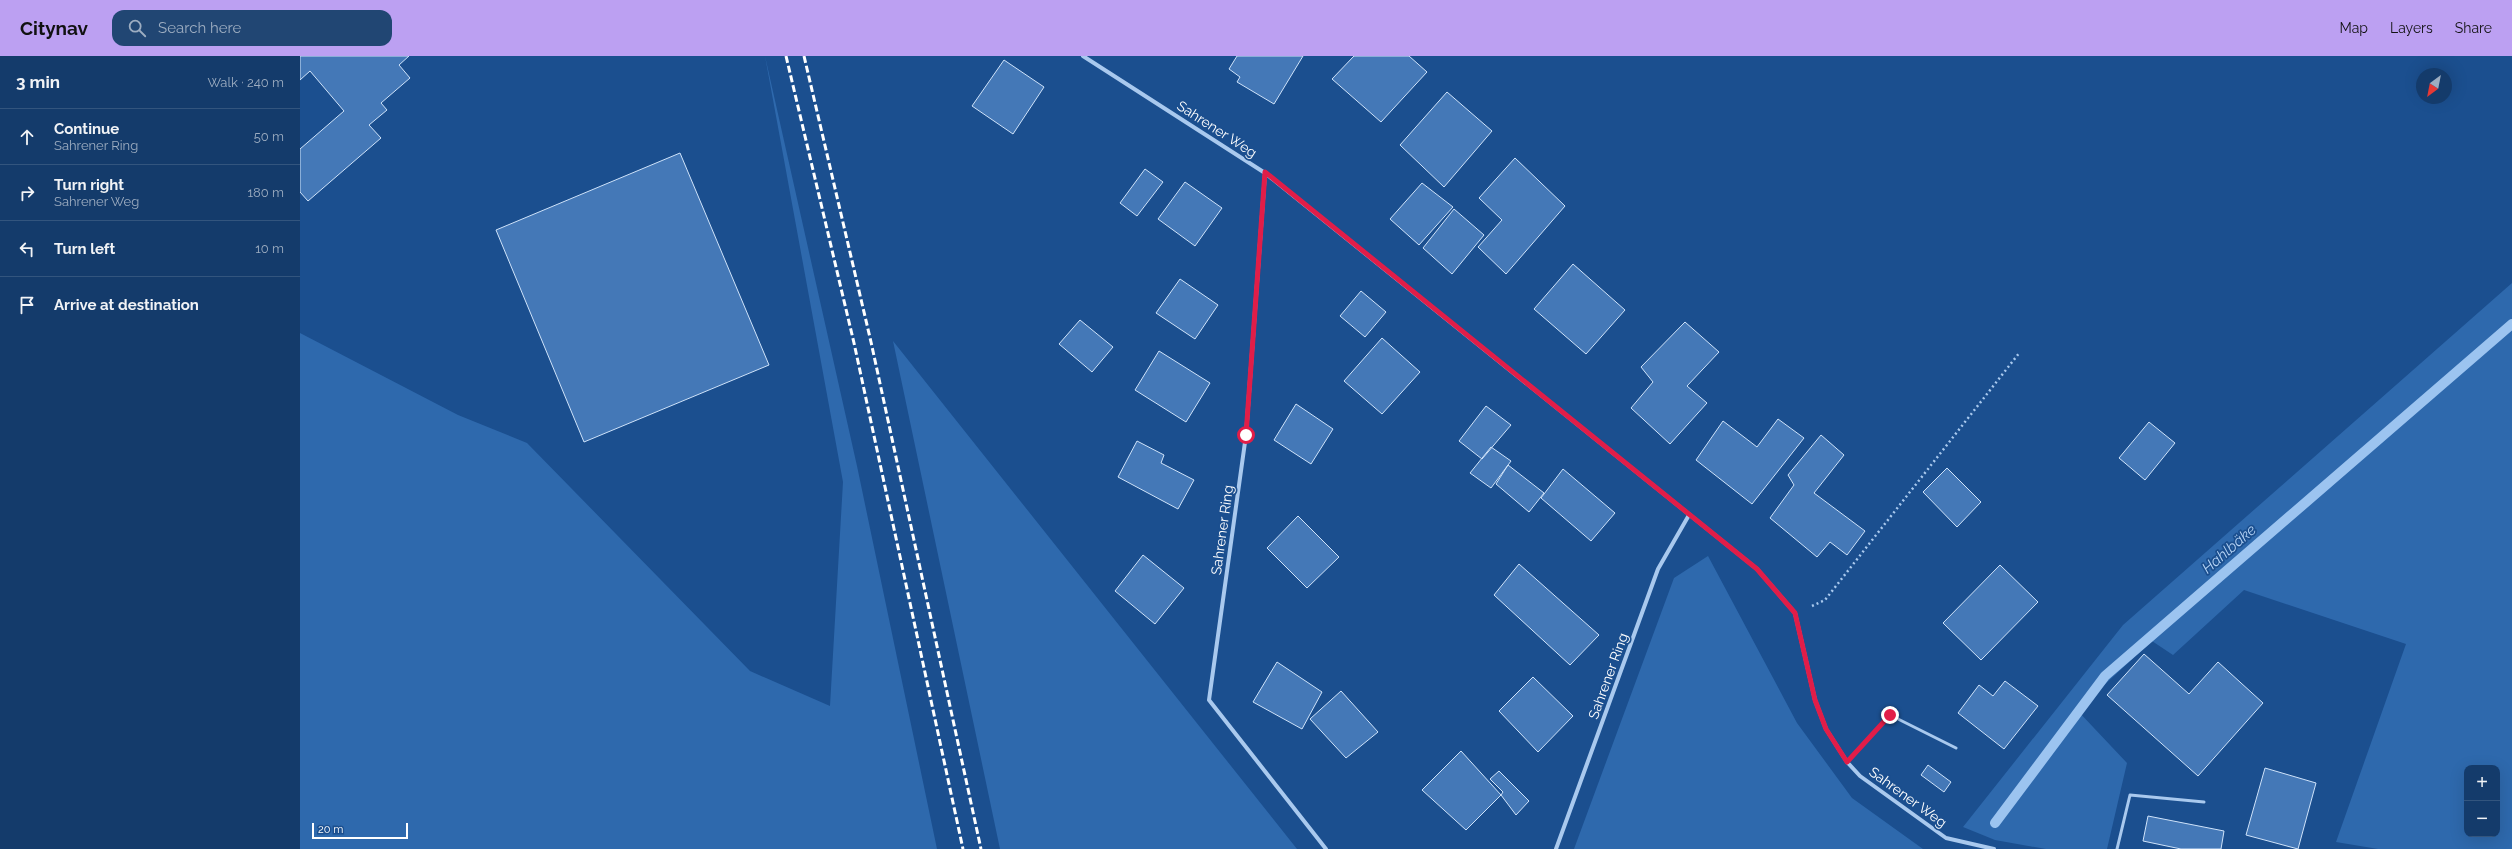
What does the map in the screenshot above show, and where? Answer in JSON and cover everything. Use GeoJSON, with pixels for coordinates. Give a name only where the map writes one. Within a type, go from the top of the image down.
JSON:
{"type":"FeatureCollection","features":[{"type":"Feature","properties":{"kind":"street","name":"Sahrener Weg"},"geometry":{"type":"LineString","coordinates":[[1082,56],[1265,172],[1757,569],[1795,613],[1815,700],[1826,729],[1847,762],[1860,776],[1946,838],[1994,849]]}},
{"type":"Feature","properties":{"kind":"street","name":"Sahrener Ring"},"geometry":{"type":"LineString","coordinates":[[1265,172],[1246,435],[1209,700],[1326,849]]}},
{"type":"Feature","properties":{"kind":"street","name":"Sahrener Ring"},"geometry":{"type":"LineString","coordinates":[[1556,849],[1658,569],[1689,515]]}},
{"type":"Feature","properties":{"kind":"lane"},"geometry":{"type":"LineString","coordinates":[[1847,762],[1890,715],[1956,748]]}},
{"type":"Feature","properties":{"kind":"lane"},"geometry":{"type":"LineString","coordinates":[[2117,849],[2130,795],[2204,802]]}},
{"type":"Feature","properties":{"kind":"path"},"geometry":{"type":"LineString","coordinates":[[1795,613],[1825,600],[2020,352]]}},
{"type":"Feature","properties":{"kind":"shaded area"},"geometry":{"type":"Polygon","coordinates":[[[765,56],[857,466],[937,849],[300,849],[300,333],[458,415],[527,443],[750,671],[830,706],[843,482],[765,56]]]}},
{"type":"Feature","properties":{"kind":"shaded area"},"geometry":{"type":"Polygon","coordinates":[[[2512,283],[2512,849],[2378,849],[2336,842],[2406,644],[2244,590],[2173,655],[2152,641],[2077,710],[2127,763],[2107,849],[2046,849],[1995,840],[1963,827],[2123,625],[2512,283]]]}},
{"type":"Feature","properties":{"kind":"shaded area"},"geometry":{"type":"Polygon","coordinates":[[[893,341],[1297,849],[1000,849],[893,341]]]}},
{"type":"Feature","properties":{"kind":"shaded area"},"geometry":{"type":"Polygon","coordinates":[[[1708,556],[1797,723],[1852,798],[1923,849],[1574,849],[1674,578],[1708,556]]]}},
{"type":"Feature","properties":{"kind":"building"},"geometry":{"type":"Polygon","coordinates":[[[300,56],[409,56],[399,65],[410,78],[381,103],[387,110],[369,125],[381,138],[308,201],[300,192],[300,149],[344,111],[310,71],[300,80],[300,56]]]}},
{"type":"Feature","properties":{"kind":"building"},"geometry":{"type":"Polygon","coordinates":[[[1237,56],[1303,56],[1274,104],[1237,82],[1240,77],[1229,69],[1237,56]]]}},
{"type":"Feature","properties":{"kind":"building"},"geometry":{"type":"Polygon","coordinates":[[[1354,56],[1409,56],[1427,72],[1381,122],[1332,79],[1354,56]]]}},
{"type":"Feature","properties":{"kind":"building"},"geometry":{"type":"Polygon","coordinates":[[[1004,60],[1044,87],[1013,134],[972,106],[1004,60]]]}},
{"type":"Feature","properties":{"kind":"building"},"geometry":{"type":"Polygon","coordinates":[[[1447,92],[1492,131],[1444,187],[1400,145],[1447,92]]]}},
{"type":"Feature","properties":{"kind":"building"},"geometry":{"type":"Polygon","coordinates":[[[680,153],[769,365],[584,442],[496,230],[680,153]]]}},
{"type":"Feature","properties":{"kind":"building"},"geometry":{"type":"Polygon","coordinates":[[[1515,158],[1565,206],[1506,274],[1478,247],[1502,220],[1479,198],[1515,158]]]}},
{"type":"Feature","properties":{"kind":"building"},"geometry":{"type":"Polygon","coordinates":[[[1145,169],[1163,182],[1137,216],[1120,203],[1145,169]]]}},
{"type":"Feature","properties":{"kind":"building"},"geometry":{"type":"Polygon","coordinates":[[[1185,182],[1222,208],[1195,246],[1158,219],[1185,182]]]}},
{"type":"Feature","properties":{"kind":"building"},"geometry":{"type":"Polygon","coordinates":[[[1422,183],[1453,207],[1419,245],[1390,219],[1422,183]]]}},
{"type":"Feature","properties":{"kind":"building"},"geometry":{"type":"Polygon","coordinates":[[[1454,209],[1484,235],[1452,274],[1423,248],[1454,209]]]}},
{"type":"Feature","properties":{"kind":"building"},"geometry":{"type":"Polygon","coordinates":[[[1573,264],[1625,310],[1586,354],[1534,309],[1573,264]]]}},
{"type":"Feature","properties":{"kind":"building"},"geometry":{"type":"Polygon","coordinates":[[[1180,279],[1218,305],[1195,339],[1156,313],[1180,279]]]}},
{"type":"Feature","properties":{"kind":"building"},"geometry":{"type":"Polygon","coordinates":[[[1361,291],[1386,312],[1365,337],[1340,316],[1361,291]]]}},
{"type":"Feature","properties":{"kind":"building"},"geometry":{"type":"Polygon","coordinates":[[[1080,320],[1113,347],[1092,372],[1059,344],[1080,320]]]}},
{"type":"Feature","properties":{"kind":"building"},"geometry":{"type":"Polygon","coordinates":[[[1685,322],[1719,352],[1687,386],[1707,403],[1670,444],[1631,408],[1653,382],[1641,367],[1685,322]]]}},
{"type":"Feature","properties":{"kind":"building"},"geometry":{"type":"Polygon","coordinates":[[[1382,338],[1420,372],[1382,414],[1344,381],[1382,338]]]}},
{"type":"Feature","properties":{"kind":"building"},"geometry":{"type":"Polygon","coordinates":[[[1159,351],[1210,383],[1186,422],[1135,390],[1159,351]]]}},
{"type":"Feature","properties":{"kind":"building"},"geometry":{"type":"Polygon","coordinates":[[[1296,404],[1333,429],[1311,464],[1274,440],[1296,404]]]}},
{"type":"Feature","properties":{"kind":"building"},"geometry":{"type":"Polygon","coordinates":[[[1486,406],[1511,425],[1482,459],[1459,441],[1486,406]]]}},
{"type":"Feature","properties":{"kind":"building"},"geometry":{"type":"Polygon","coordinates":[[[1778,419],[1804,438],[1752,504],[1696,460],[1723,421],[1757,447],[1778,419]]]}},
{"type":"Feature","properties":{"kind":"building"},"geometry":{"type":"Polygon","coordinates":[[[2149,422],[2175,443],[2145,480],[2119,458],[2149,422]]]}},
{"type":"Feature","properties":{"kind":"building"},"geometry":{"type":"Polygon","coordinates":[[[1821,435],[1844,455],[1814,493],[1865,531],[1847,555],[1830,542],[1817,557],[1770,518],[1794,485],[1788,475],[1821,435]]]}},
{"type":"Feature","properties":{"kind":"building"},"geometry":{"type":"Polygon","coordinates":[[[1137,441],[1164,455],[1161,463],[1194,480],[1178,509],[1118,477],[1137,441]]]}},
{"type":"Feature","properties":{"kind":"building"},"geometry":{"type":"Polygon","coordinates":[[[1491,447],[1511,461],[1491,488],[1470,473],[1491,447]]]}},
{"type":"Feature","properties":{"kind":"building"},"geometry":{"type":"Polygon","coordinates":[[[1508,465],[1544,493],[1529,512],[1496,484],[1508,465]]]}},
{"type":"Feature","properties":{"kind":"building"},"geometry":{"type":"Polygon","coordinates":[[[1947,468],[1981,502],[1957,527],[1923,492],[1947,468]]]}},
{"type":"Feature","properties":{"kind":"building"},"geometry":{"type":"Polygon","coordinates":[[[1563,469],[1615,513],[1591,541],[1541,498],[1563,469]]]}},
{"type":"Feature","properties":{"kind":"building"},"geometry":{"type":"Polygon","coordinates":[[[1298,516],[1339,557],[1307,588],[1267,548],[1298,516]]]}},
{"type":"Feature","properties":{"kind":"building"},"geometry":{"type":"Polygon","coordinates":[[[1143,555],[1184,588],[1155,624],[1115,591],[1143,555]]]}},
{"type":"Feature","properties":{"kind":"building"},"geometry":{"type":"Polygon","coordinates":[[[1519,564],[1599,635],[1570,665],[1494,595],[1519,564]]]}},
{"type":"Feature","properties":{"kind":"building"},"geometry":{"type":"Polygon","coordinates":[[[2000,565],[2038,602],[1981,660],[1943,623],[2000,565]]]}},
{"type":"Feature","properties":{"kind":"building"},"geometry":{"type":"Polygon","coordinates":[[[2144,654],[2189,694],[2218,662],[2263,703],[2198,776],[2107,695],[2144,654]]]}},
{"type":"Feature","properties":{"kind":"building"},"geometry":{"type":"Polygon","coordinates":[[[1277,662],[1322,692],[1302,729],[1253,702],[1277,662]]]}},
{"type":"Feature","properties":{"kind":"building"},"geometry":{"type":"Polygon","coordinates":[[[1533,677],[1573,716],[1538,752],[1499,711],[1533,677]]]}},
{"type":"Feature","properties":{"kind":"building"},"geometry":{"type":"Polygon","coordinates":[[[2005,681],[2038,706],[2004,749],[1958,713],[1979,685],[1993,696],[2005,681]]]}},
{"type":"Feature","properties":{"kind":"building"},"geometry":{"type":"Polygon","coordinates":[[[1341,691],[1378,732],[1346,758],[1310,719],[1341,691]]]}},
{"type":"Feature","properties":{"kind":"building"},"geometry":{"type":"Polygon","coordinates":[[[1461,751],[1501,795],[1466,830],[1422,790],[1461,751]]]}},
{"type":"Feature","properties":{"kind":"building"},"geometry":{"type":"Polygon","coordinates":[[[1928,765],[1951,782],[1944,792],[1921,775],[1928,765]]]}},
{"type":"Feature","properties":{"kind":"building"},"geometry":{"type":"Polygon","coordinates":[[[2265,768],[2316,783],[2298,849],[2246,835],[2265,768]]]}},
{"type":"Feature","properties":{"kind":"building"},"geometry":{"type":"Polygon","coordinates":[[[1499,771],[1529,801],[1516,815],[1501,795],[1503,792],[1490,779],[1499,771]]]}},
{"type":"Feature","properties":{"kind":"building"},"geometry":{"type":"Polygon","coordinates":[[[2148,816],[2224,831],[2221,849],[2181,849],[2143,841],[2148,816]]]}},
{"type":"Feature","properties":{"kind":"waterway","name":"Hahlbäke"},"geometry":{"type":"LineString","coordinates":[[1995,823],[2105,676],[2512,324]]}},
{"type":"Feature","properties":{"kind":"railway"},"geometry":{"type":"LineString","coordinates":[[786,56],[854,343],[963,849]]}},
{"type":"Feature","properties":{"kind":"railway"},"geometry":{"type":"LineString","coordinates":[[804,56],[871,342],[981,849]]}},
{"type":"Feature","properties":{"kind":"route"},"geometry":{"type":"LineString","coordinates":[[1246,435],[1265,172],[1757,569],[1777,590],[1795,613],[1815,700],[1826,729],[1847,762],[1890,715]]}}]}
